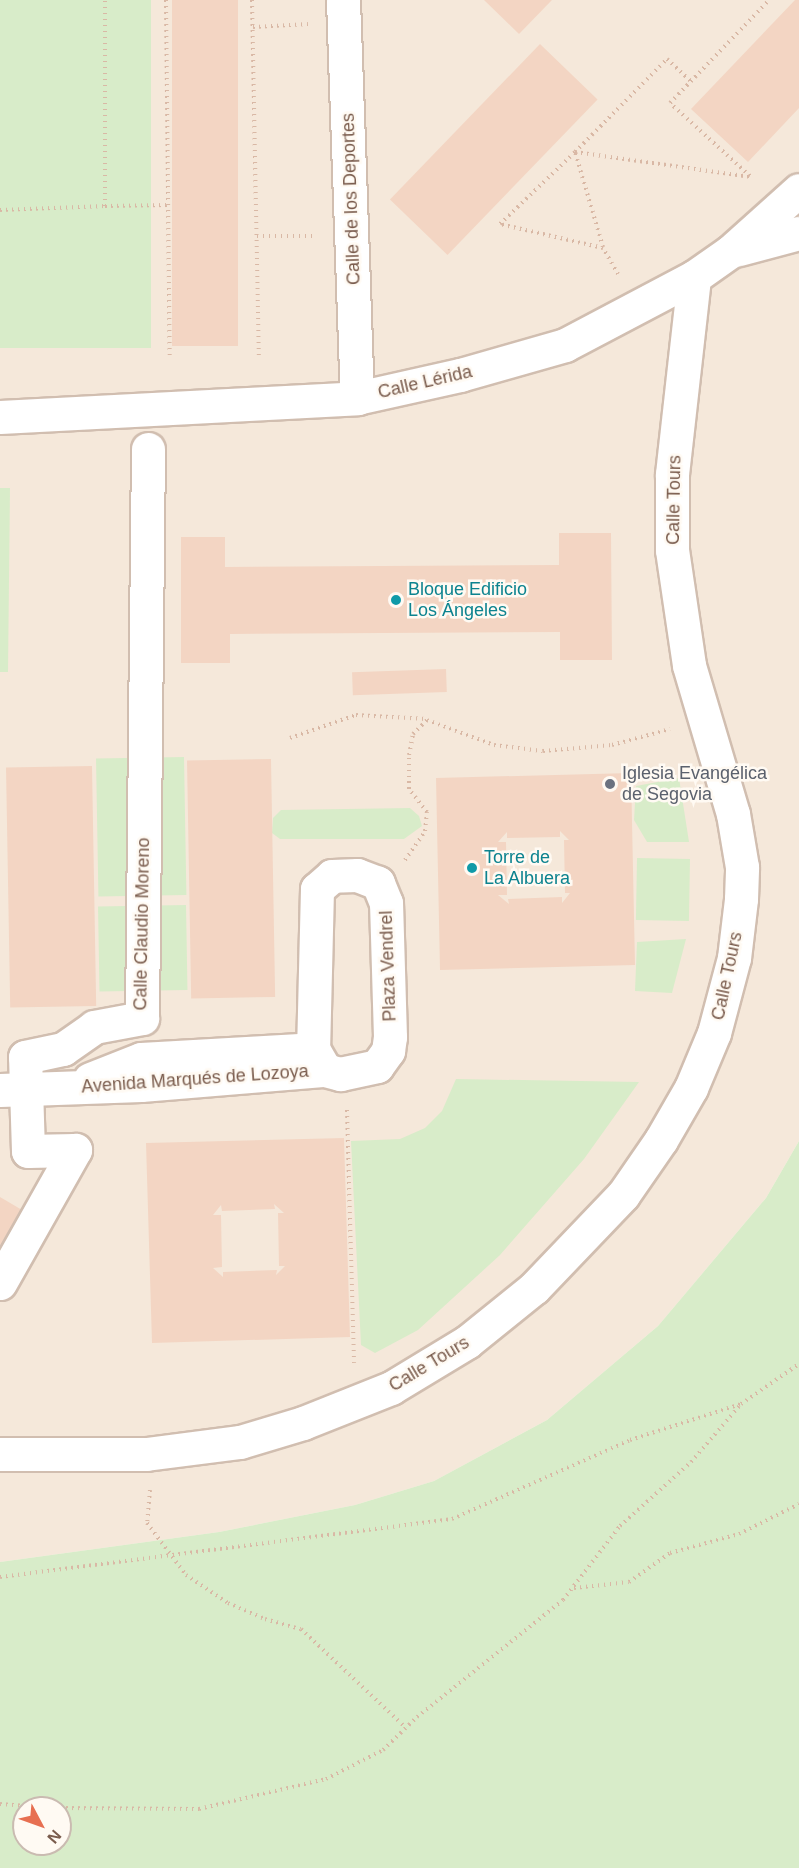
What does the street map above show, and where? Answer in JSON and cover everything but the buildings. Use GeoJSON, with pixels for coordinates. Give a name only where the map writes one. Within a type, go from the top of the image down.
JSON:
{"type":"FeatureCollection","features":[{"type":"Feature","properties":{"kind":"street","name":"Calle de los Deportes"},"geometry":{"type":"LineString","coordinates":[[344,11],[357,398]]}},
{"type":"Feature","properties":{"kind":"street","name":"Calle Lérida"},"geometry":{"type":"LineString","coordinates":[[0,417],[357,398],[460,375],[565,345],[694,277],[731,251],[799,190]]}},
{"type":"Feature","properties":{"kind":"street"},"geometry":{"type":"LineString","coordinates":[[731,251],[799,232]]}},
{"type":"Feature","properties":{"kind":"street","name":"Calle Tours"},"geometry":{"type":"LineString","coordinates":[[0,1473],[151,1472],[209,1457],[240,1442],[303,1423],[391,1388],[467,1342],[534,1288],[590,1233],[623,1196],[661,1140],[691,1088],[714,1033],[738,932],[742,867],[738,840],[689,665],[672,550],[672,474],[694,277]]}},
{"type":"Feature","properties":{"kind":"street","name":"Calle Claudio Moreno"},"geometry":{"type":"LineString","coordinates":[[0,1283],[75,1150],[28,1151],[14,1090],[25,1057],[63,1049],[94,1027],[142,1018],[148,449]]}},
{"type":"Feature","properties":{"kind":"street","name":"Plaza Vendrel"},"geometry":{"type":"LineString","coordinates":[[342,874],[369,878],[384,891],[388,1051],[383,1061],[369,1071],[328,1064],[317,889],[323,881],[342,874]]}},
{"type":"Feature","properties":{"kind":"street","name":"Avenida Marqués de Lozoya"},"geometry":{"type":"LineString","coordinates":[[14,1090],[66,1088],[328,1064]]}},
{"type":"Feature","properties":{"kind":"street","name":"Calle Tours"},"geometry":{"type":"LineString","coordinates":[[0,1455],[146,1454],[240,1442]]}},
{"type":"Feature","properties":{"kind":"path"},"geometry":{"type":"LineString","coordinates":[[105,0],[105,206]]}},
{"type":"Feature","properties":{"kind":"path"},"geometry":{"type":"LineString","coordinates":[[166,0],[170,356]]}},
{"type":"Feature","properties":{"kind":"path"},"geometry":{"type":"LineString","coordinates":[[252,0],[260,355]]}},
{"type":"Feature","properties":{"kind":"path"},"geometry":{"type":"LineString","coordinates":[[574,152],[751,177],[670,103],[769,0]]}},
{"type":"Feature","properties":{"kind":"path"},"geometry":{"type":"LineString","coordinates":[[252,27],[344,11]]}},
{"type":"Feature","properties":{"kind":"path"},"geometry":{"type":"LineString","coordinates":[[603,248],[500,224],[667,59],[691,81]]}},
{"type":"Feature","properties":{"kind":"path"},"geometry":{"type":"LineString","coordinates":[[574,152],[603,248],[618,274]]}},
{"type":"Feature","properties":{"kind":"path"},"geometry":{"type":"LineString","coordinates":[[0,210],[168,205]]}},
{"type":"Feature","properties":{"kind":"path"},"geometry":{"type":"LineString","coordinates":[[257,236],[353,235]]}},
{"type":"Feature","properties":{"kind":"path"},"geometry":{"type":"LineString","coordinates":[[290,738],[356,715],[427,720],[494,745],[543,751],[612,746],[705,718]]}},
{"type":"Feature","properties":{"kind":"path"},"geometry":{"type":"LineString","coordinates":[[384,891],[425,831],[427,812],[409,789],[413,734],[427,720]]}},
{"type":"Feature","properties":{"kind":"path"},"geometry":{"type":"LineString","coordinates":[[328,1064],[354,1376]]}},
{"type":"Feature","properties":{"kind":"path"},"geometry":{"type":"LineString","coordinates":[[72,1808],[199,1809],[326,1779],[383,1750],[406,1728],[563,1600],[620,1526],[691,1462],[741,1404],[799,1364]]}},
{"type":"Feature","properties":{"kind":"path"},"geometry":{"type":"LineString","coordinates":[[0,1577],[452,1519],[630,1440],[741,1404]]}},
{"type":"Feature","properties":{"kind":"path"},"geometry":{"type":"LineString","coordinates":[[151,1472],[147,1523],[186,1575],[228,1603],[265,1619],[301,1629],[406,1728]]}},
{"type":"Feature","properties":{"kind":"path"},"geometry":{"type":"LineString","coordinates":[[573,1588],[629,1582],[670,1553],[739,1534],[799,1504]]}},
{"type":"Feature","properties":{"kind":"shaded area"},"geometry":{"type":"Polygon","coordinates":[[[0,0],[799,0],[799,1141],[766,1198],[658,1326],[547,1420],[434,1481],[355,1505],[219,1532],[0,1562],[0,0]]]}},
{"type":"Feature","properties":{"kind":"green space"},"geometry":{"type":"Polygon","coordinates":[[[0,0],[151,0],[151,348],[0,348],[0,0]]]}},
{"type":"Feature","properties":{"kind":"green space"},"geometry":{"type":"Polygon","coordinates":[[[0,488],[10,488],[8,672],[0,672],[0,488]]]}},
{"type":"Feature","properties":{"kind":"green space"},"geometry":{"type":"Polygon","coordinates":[[[184,757],[186,895],[98,897],[96,759],[184,757]]]}},
{"type":"Feature","properties":{"kind":"green space"},"geometry":{"type":"Polygon","coordinates":[[[679,778],[689,842],[647,842],[634,820],[636,786],[679,778]]]}},
{"type":"Feature","properties":{"kind":"green space"},"geometry":{"type":"Polygon","coordinates":[[[410,808],[419,816],[422,826],[404,839],[280,839],[272,833],[273,818],[281,810],[410,808]]]}},
{"type":"Feature","properties":{"kind":"green space"},"geometry":{"type":"Polygon","coordinates":[[[637,858],[690,859],[689,921],[636,920],[637,858]]]}},
{"type":"Feature","properties":{"kind":"green space"},"geometry":{"type":"Polygon","coordinates":[[[186,905],[187,990],[99,992],[98,907],[186,905]]]}},
{"type":"Feature","properties":{"kind":"green space"},"geometry":{"type":"Polygon","coordinates":[[[686,939],[672,993],[635,991],[637,942],[686,939]]]}},
{"type":"Feature","properties":{"kind":"green space"},"geometry":{"type":"Polygon","coordinates":[[[456,1079],[639,1082],[584,1159],[500,1255],[418,1330],[375,1353],[361,1345],[351,1141],[400,1139],[425,1128],[442,1111],[456,1079]]]}},
{"type":"Feature","properties":{"kind":"green space"},"geometry":{"type":"Polygon","coordinates":[[[799,1141],[799,1868],[0,1868],[0,1562],[219,1532],[355,1505],[434,1481],[547,1420],[658,1326],[766,1198],[799,1141]]]}},
{"type":"Feature","properties":{"kind":"place","name":"Bloque Edificio Los Ángeles"},"geometry":{"type":"Point","coordinates":[396,600]}},
{"type":"Feature","properties":{"kind":"place","name":"Iglesia Evangélica de Segovia"},"geometry":{"type":"Point","coordinates":[610,784]}},
{"type":"Feature","properties":{"kind":"place","name":"Torre de La Albuera"},"geometry":{"type":"Point","coordinates":[472,868]}}]}
